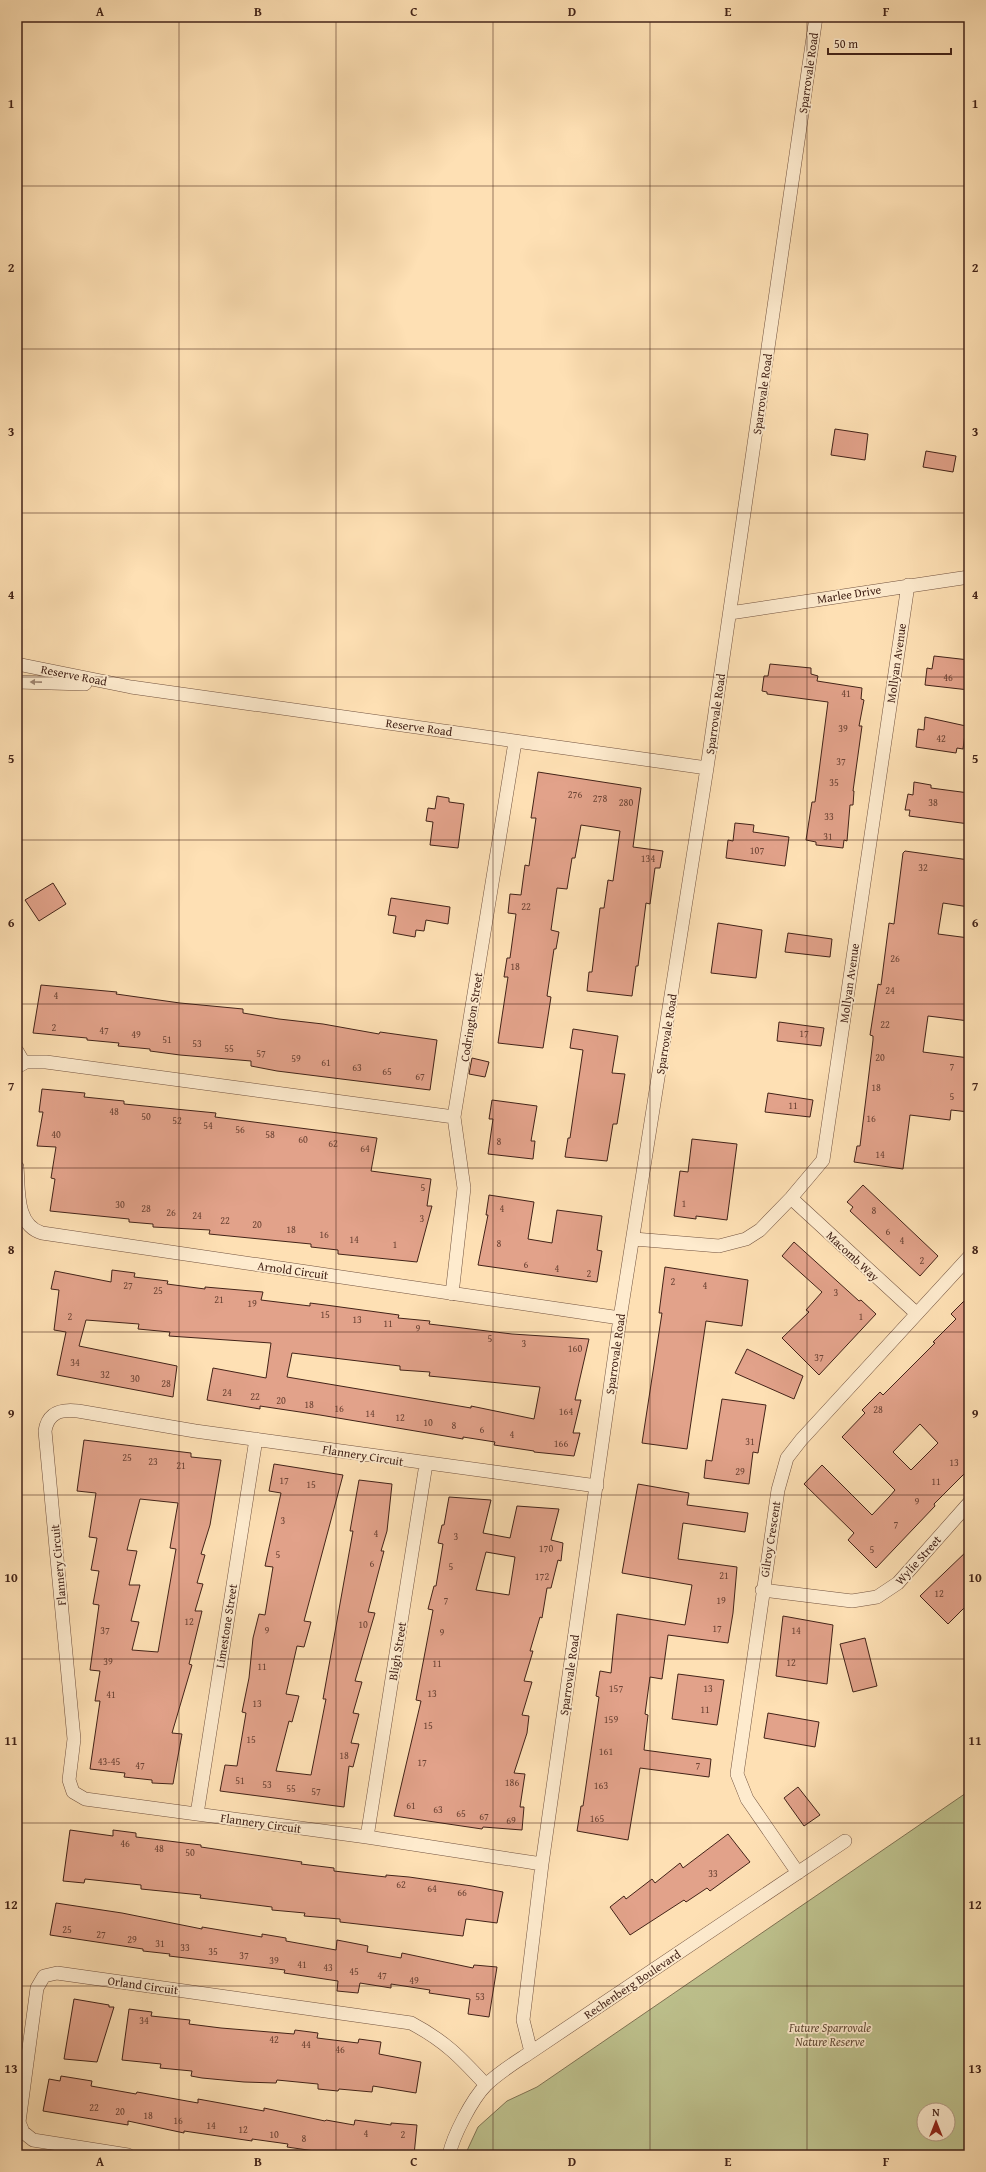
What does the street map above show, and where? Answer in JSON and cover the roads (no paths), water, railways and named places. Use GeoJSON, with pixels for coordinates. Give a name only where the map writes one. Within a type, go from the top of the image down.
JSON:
{"type":"FeatureCollection","features":[{"type":"Feature","properties":{"kind":"street","name":"Sparrovale Road"},"geometry":{"type":"LineString","coordinates":[[531,2052],[523,2020],[542,1864],[620,1318],[634,1239],[707,768],[816,17]]}},
{"type":"Feature","properties":{"kind":"street","name":"Marlee Drive"},"geometry":{"type":"LineString","coordinates":[[730,613],[969,577]]}},
{"type":"Feature","properties":{"kind":"street","name":"Mollyan Avenue"},"geometry":{"type":"LineString","coordinates":[[634,1239],[708,1246],[734,1244],[760,1230],[791,1198],[821,1163],[824,1155],[908,585]]}},
{"type":"Feature","properties":{"kind":"street","name":"Reserve Road"},"geometry":{"type":"LineString","coordinates":[[17,664],[131,687],[707,768]]}},
{"type":"Feature","properties":{"kind":"street","name":"Reserve Road"},"geometry":{"type":"LineString","coordinates":[[17,682],[131,687]]}},
{"type":"Feature","properties":{"kind":"street","name":"Codrington Street"},"geometry":{"type":"LineString","coordinates":[[452,1294],[464,1188],[454,1117],[515,742]]}},
{"type":"Feature","properties":{"kind":"street"},"geometry":{"type":"LineString","coordinates":[[19,1060],[50,1062],[454,1117]]}},
{"type":"Feature","properties":{"kind":"street","name":"Arnold Circuit"},"geometry":{"type":"LineString","coordinates":[[17,1167],[23,1217],[28,1225],[38,1232],[620,1318]]}},
{"type":"Feature","properties":{"kind":"street","name":"Macomb Way"},"geometry":{"type":"LineString","coordinates":[[791,1198],[916,1313]]}},
{"type":"Feature","properties":{"kind":"street","name":"Gilroy Crescent"},"geometry":{"type":"LineString","coordinates":[[798,1873],[747,1799],[736,1774],[778,1490],[787,1458],[916,1313],[969,1257]]}},
{"type":"Feature","properties":{"kind":"street","name":"Flannery Circuit"},"geometry":{"type":"LineString","coordinates":[[542,1864],[367,1837],[85,1799],[73,1792],[69,1780],[74,1739],[44,1431],[51,1416],[66,1410],[195,1431],[426,1464],[597,1486]]}},
{"type":"Feature","properties":{"kind":"street","name":"Limestone Street"},"geometry":{"type":"LineString","coordinates":[[197,1814],[256,1439]]}},
{"type":"Feature","properties":{"kind":"street","name":"Bligh Street"},"geometry":{"type":"LineString","coordinates":[[367,1837],[426,1464]]}},
{"type":"Feature","properties":{"kind":"street","name":"Wylie Street"},"geometry":{"type":"LineString","coordinates":[[762,1590],[852,1600],[877,1597],[898,1583],[969,1503]]}},
{"type":"Feature","properties":{"kind":"street","name":"Rechenberg Boulevard"},"geometry":{"type":"LineString","coordinates":[[450,2155],[452,2142],[466,2114],[486,2085],[531,2052],[845,1841]]}},
{"type":"Feature","properties":{"kind":"street","name":"Orland Circuit"},"geometry":{"type":"LineString","coordinates":[[128,2155],[33,2140],[23,2132],[20,2122],[37,1988],[44,1976],[57,1972],[411,2023],[436,2037],[460,2057],[486,2085]]}},
{"type":"Feature","properties":{"kind":"park label","name":"Future Sparrovale Nature Reserve"},"geometry":{"type":"Point","coordinates":[830,2034]}}]}
